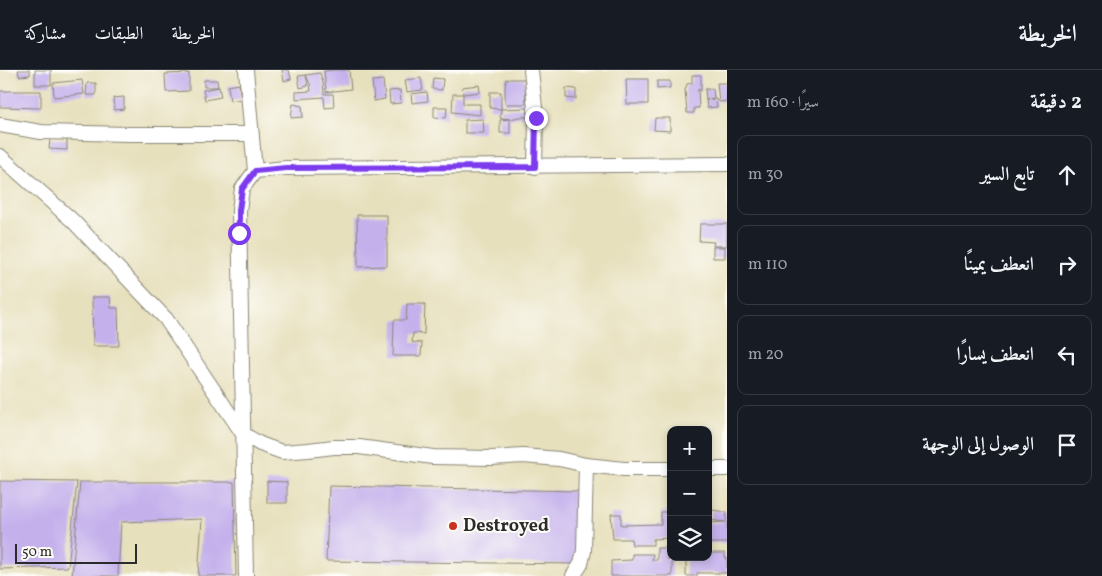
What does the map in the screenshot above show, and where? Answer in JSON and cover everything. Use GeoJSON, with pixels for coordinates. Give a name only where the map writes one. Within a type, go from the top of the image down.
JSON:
{"type":"FeatureCollection","features":[{"type":"Feature","properties":{"kind":"street"},"geometry":{"type":"LineString","coordinates":[[246,70],[255,171],[242,189],[239,210],[246,576]]}},
{"type":"Feature","properties":{"kind":"street"},"geometry":{"type":"LineString","coordinates":[[531,70],[536,118],[535,167]]}},
{"type":"Feature","properties":{"kind":"street"},"geometry":{"type":"LineString","coordinates":[[0,125],[41,132],[252,134]]}},
{"type":"Feature","properties":{"kind":"street"},"geometry":{"type":"LineString","coordinates":[[0,156],[73,221],[166,319],[243,434],[260,444],[282,452],[334,447],[359,447],[432,457],[492,458],[523,456],[624,469],[667,469]]}},
{"type":"Feature","properties":{"kind":"street"},"geometry":{"type":"LineString","coordinates":[[255,171],[286,168],[727,164]]}},
{"type":"Feature","properties":{"kind":"street"},"geometry":{"type":"LineString","coordinates":[[573,576],[581,564],[584,551],[586,465]]}},
{"type":"Feature","properties":{"kind":"street"},"geometry":{"type":"LineString","coordinates":[[712,469],[727,470]]}},
{"type":"Feature","properties":{"kind":"building"},"geometry":{"type":"Polygon","coordinates":[[[18,70],[30,70],[30,75],[19,76],[18,70]]]}},
{"type":"Feature","properties":{"kind":"building"},"geometry":{"type":"Polygon","coordinates":[[[35,70],[51,70],[51,85],[35,85],[35,70]]]}},
{"type":"Feature","properties":{"kind":"building"},"geometry":{"type":"Polygon","coordinates":[[[282,70],[289,70],[291,79],[284,81],[282,70]]]}},
{"type":"Feature","properties":{"kind":"building"},"geometry":{"type":"Polygon","coordinates":[[[349,70],[351,89],[326,92],[324,71],[349,70]]]}},
{"type":"Feature","properties":{"kind":"building"},"geometry":{"type":"Polygon","coordinates":[[[189,73],[189,91],[166,92],[165,74],[189,73]]]}},
{"type":"Feature","properties":{"kind":"building"},"geometry":{"type":"Polygon","coordinates":[[[320,73],[324,94],[333,94],[334,107],[325,108],[324,97],[296,99],[296,92],[311,91],[306,75],[320,73]]]}},
{"type":"Feature","properties":{"kind":"building"},"geometry":{"type":"Polygon","coordinates":[[[306,75],[308,86],[300,88],[298,76],[306,75]]]}},
{"type":"Feature","properties":{"kind":"building"},"geometry":{"type":"Polygon","coordinates":[[[692,75],[701,75],[701,91],[698,89],[699,108],[694,108],[694,113],[687,113],[685,90],[687,84],[692,83],[692,75]]]}},
{"type":"Feature","properties":{"kind":"building"},"geometry":{"type":"Polygon","coordinates":[[[421,78],[423,90],[407,92],[405,80],[421,78]]]}},
{"type":"Feature","properties":{"kind":"building"},"geometry":{"type":"Polygon","coordinates":[[[433,78],[443,79],[442,90],[432,89],[433,78]]]}},
{"type":"Feature","properties":{"kind":"building"},"geometry":{"type":"Polygon","coordinates":[[[506,79],[525,79],[526,104],[505,104],[506,79]]]}},
{"type":"Feature","properties":{"kind":"building"},"geometry":{"type":"Polygon","coordinates":[[[626,79],[648,79],[648,104],[627,104],[626,79]]]}},
{"type":"Feature","properties":{"kind":"building"},"geometry":{"type":"Polygon","coordinates":[[[82,80],[84,94],[54,97],[53,83],[82,80]]]}},
{"type":"Feature","properties":{"kind":"building"},"geometry":{"type":"Polygon","coordinates":[[[204,80],[217,80],[218,87],[204,87],[204,80]]]}},
{"type":"Feature","properties":{"kind":"building"},"geometry":{"type":"Polygon","coordinates":[[[383,80],[385,99],[374,101],[372,81],[383,80]]]}},
{"type":"Feature","properties":{"kind":"building"},"geometry":{"type":"Polygon","coordinates":[[[657,81],[670,81],[670,88],[657,89],[657,81]]]}},
{"type":"Feature","properties":{"kind":"building"},"geometry":{"type":"Polygon","coordinates":[[[87,83],[96,83],[96,95],[86,95],[87,83]]]}},
{"type":"Feature","properties":{"kind":"building"},"geometry":{"type":"Polygon","coordinates":[[[717,83],[727,83],[727,101],[719,102],[717,83]]]}},
{"type":"Feature","properties":{"kind":"building"},"geometry":{"type":"Polygon","coordinates":[[[239,84],[241,99],[230,101],[228,86],[239,84]]]}},
{"type":"Feature","properties":{"kind":"building"},"geometry":{"type":"Polygon","coordinates":[[[479,85],[480,92],[463,94],[462,87],[479,85]]]}},
{"type":"Feature","properties":{"kind":"building"},"geometry":{"type":"Polygon","coordinates":[[[219,87],[221,97],[205,100],[203,90],[219,87]]]}},
{"type":"Feature","properties":{"kind":"building"},"geometry":{"type":"Polygon","coordinates":[[[566,88],[576,89],[576,99],[566,98],[566,88]]]}},
{"type":"Feature","properties":{"kind":"building"},"geometry":{"type":"Polygon","coordinates":[[[705,89],[713,89],[714,98],[706,100],[705,89]]]}},
{"type":"Feature","properties":{"kind":"building"},"geometry":{"type":"Polygon","coordinates":[[[400,90],[401,103],[390,104],[389,91],[400,90]]]}},
{"type":"Feature","properties":{"kind":"building"},"geometry":{"type":"Polygon","coordinates":[[[0,91],[41,91],[41,108],[0,107],[0,91]]]}},
{"type":"Feature","properties":{"kind":"building"},"geometry":{"type":"Polygon","coordinates":[[[427,92],[428,101],[412,103],[411,94],[427,92]]]}},
{"type":"Feature","properties":{"kind":"building"},"geometry":{"type":"Polygon","coordinates":[[[490,92],[501,92],[501,109],[490,108],[490,92]]]}},
{"type":"Feature","properties":{"kind":"building"},"geometry":{"type":"Polygon","coordinates":[[[453,94],[463,94],[463,104],[480,104],[480,115],[452,112],[453,94]]]}},
{"type":"Feature","properties":{"kind":"building"},"geometry":{"type":"Polygon","coordinates":[[[124,97],[124,109],[114,110],[113,98],[124,97]]]}},
{"type":"Feature","properties":{"kind":"building"},"geometry":{"type":"Polygon","coordinates":[[[716,99],[717,107],[707,108],[706,100],[716,99]]]}},
{"type":"Feature","properties":{"kind":"building"},"geometry":{"type":"Polygon","coordinates":[[[293,104],[302,106],[303,117],[291,118],[293,104]]]}},
{"type":"Feature","properties":{"kind":"building"},"geometry":{"type":"Polygon","coordinates":[[[434,107],[447,107],[446,118],[434,117],[434,107]]]}},
{"type":"Feature","properties":{"kind":"building"},"geometry":{"type":"Polygon","coordinates":[[[528,108],[528,117],[500,118],[501,109],[528,108]]]}},
{"type":"Feature","properties":{"kind":"building"},"geometry":{"type":"Polygon","coordinates":[[[655,118],[670,118],[670,131],[654,130],[655,118]]]}},
{"type":"Feature","properties":{"kind":"building"},"geometry":{"type":"Polygon","coordinates":[[[483,119],[484,133],[465,133],[465,120],[483,119]]]}},
{"type":"Feature","properties":{"kind":"building"},"geometry":{"type":"Polygon","coordinates":[[[510,119],[510,133],[500,133],[500,120],[510,119]]]}},
{"type":"Feature","properties":{"kind":"building"},"geometry":{"type":"Polygon","coordinates":[[[50,139],[67,139],[67,150],[49,149],[50,139]]]}},
{"type":"Feature","properties":{"kind":"building"},"geometry":{"type":"Polygon","coordinates":[[[357,215],[387,215],[387,266],[358,267],[357,215]]]}},
{"type":"Feature","properties":{"kind":"building"},"geometry":{"type":"Polygon","coordinates":[[[700,224],[727,224],[727,246],[713,246],[714,242],[699,241],[700,224]]]}},
{"type":"Feature","properties":{"kind":"building"},"geometry":{"type":"Polygon","coordinates":[[[713,247],[725,247],[725,258],[713,258],[713,247]]]}},
{"type":"Feature","properties":{"kind":"building"},"geometry":{"type":"Polygon","coordinates":[[[92,297],[110,297],[111,308],[118,308],[119,346],[93,346],[92,297]]]}},
{"type":"Feature","properties":{"kind":"building"},"geometry":{"type":"Polygon","coordinates":[[[407,304],[425,304],[424,334],[413,333],[412,342],[422,343],[421,356],[393,356],[394,320],[406,320],[407,304]]]}},
{"type":"Feature","properties":{"kind":"building"},"geometry":{"type":"Polygon","coordinates":[[[0,481],[77,482],[68,567],[0,569],[0,481]]]}},
{"type":"Feature","properties":{"kind":"building"},"geometry":{"type":"Polygon","coordinates":[[[267,481],[287,482],[287,503],[267,503],[267,481]]]}},
{"type":"Feature","properties":{"kind":"building"},"geometry":{"type":"Polygon","coordinates":[[[80,482],[234,482],[236,576],[198,576],[202,519],[121,522],[118,576],[72,576],[80,482]]]}},
{"type":"Feature","properties":{"kind":"building","name":"Destroyed"},"geometry":{"type":"Polygon","coordinates":[[[329,486],[579,491],[578,564],[326,561],[329,486]]]}},
{"type":"Feature","properties":{"kind":"building"},"geometry":{"type":"Polygon","coordinates":[[[712,510],[727,512],[727,543],[712,543],[712,523],[725,522],[712,520],[712,510]]]}},
{"type":"Feature","properties":{"kind":"building"},"geometry":{"type":"Polygon","coordinates":[[[661,512],[667,512],[667,538],[653,539],[653,545],[632,545],[631,539],[613,539],[611,514],[621,514],[621,525],[661,524],[661,512]]]}},
{"type":"Feature","properties":{"kind":"building"},"geometry":{"type":"Polygon","coordinates":[[[657,548],[667,548],[667,561],[672,561],[672,576],[611,576],[611,561],[632,560],[632,554],[653,554],[652,560],[657,560],[657,548]]]}},
{"type":"Feature","properties":{"kind":"building"},"geometry":{"type":"Polygon","coordinates":[[[712,553],[725,553],[727,573],[697,573],[697,576],[686,576],[686,561],[712,561],[712,553]]]}},
{"type":"Feature","properties":{"kind":"place","name":"Destroyed"},"geometry":{"type":"Point","coordinates":[453,526]}},
{"type":"Feature","properties":{"kind":"route"},"geometry":{"type":"LineString","coordinates":[[239,233],[239,210],[242,189],[255,171],[286,168],[535,167],[536,118]]}}]}
